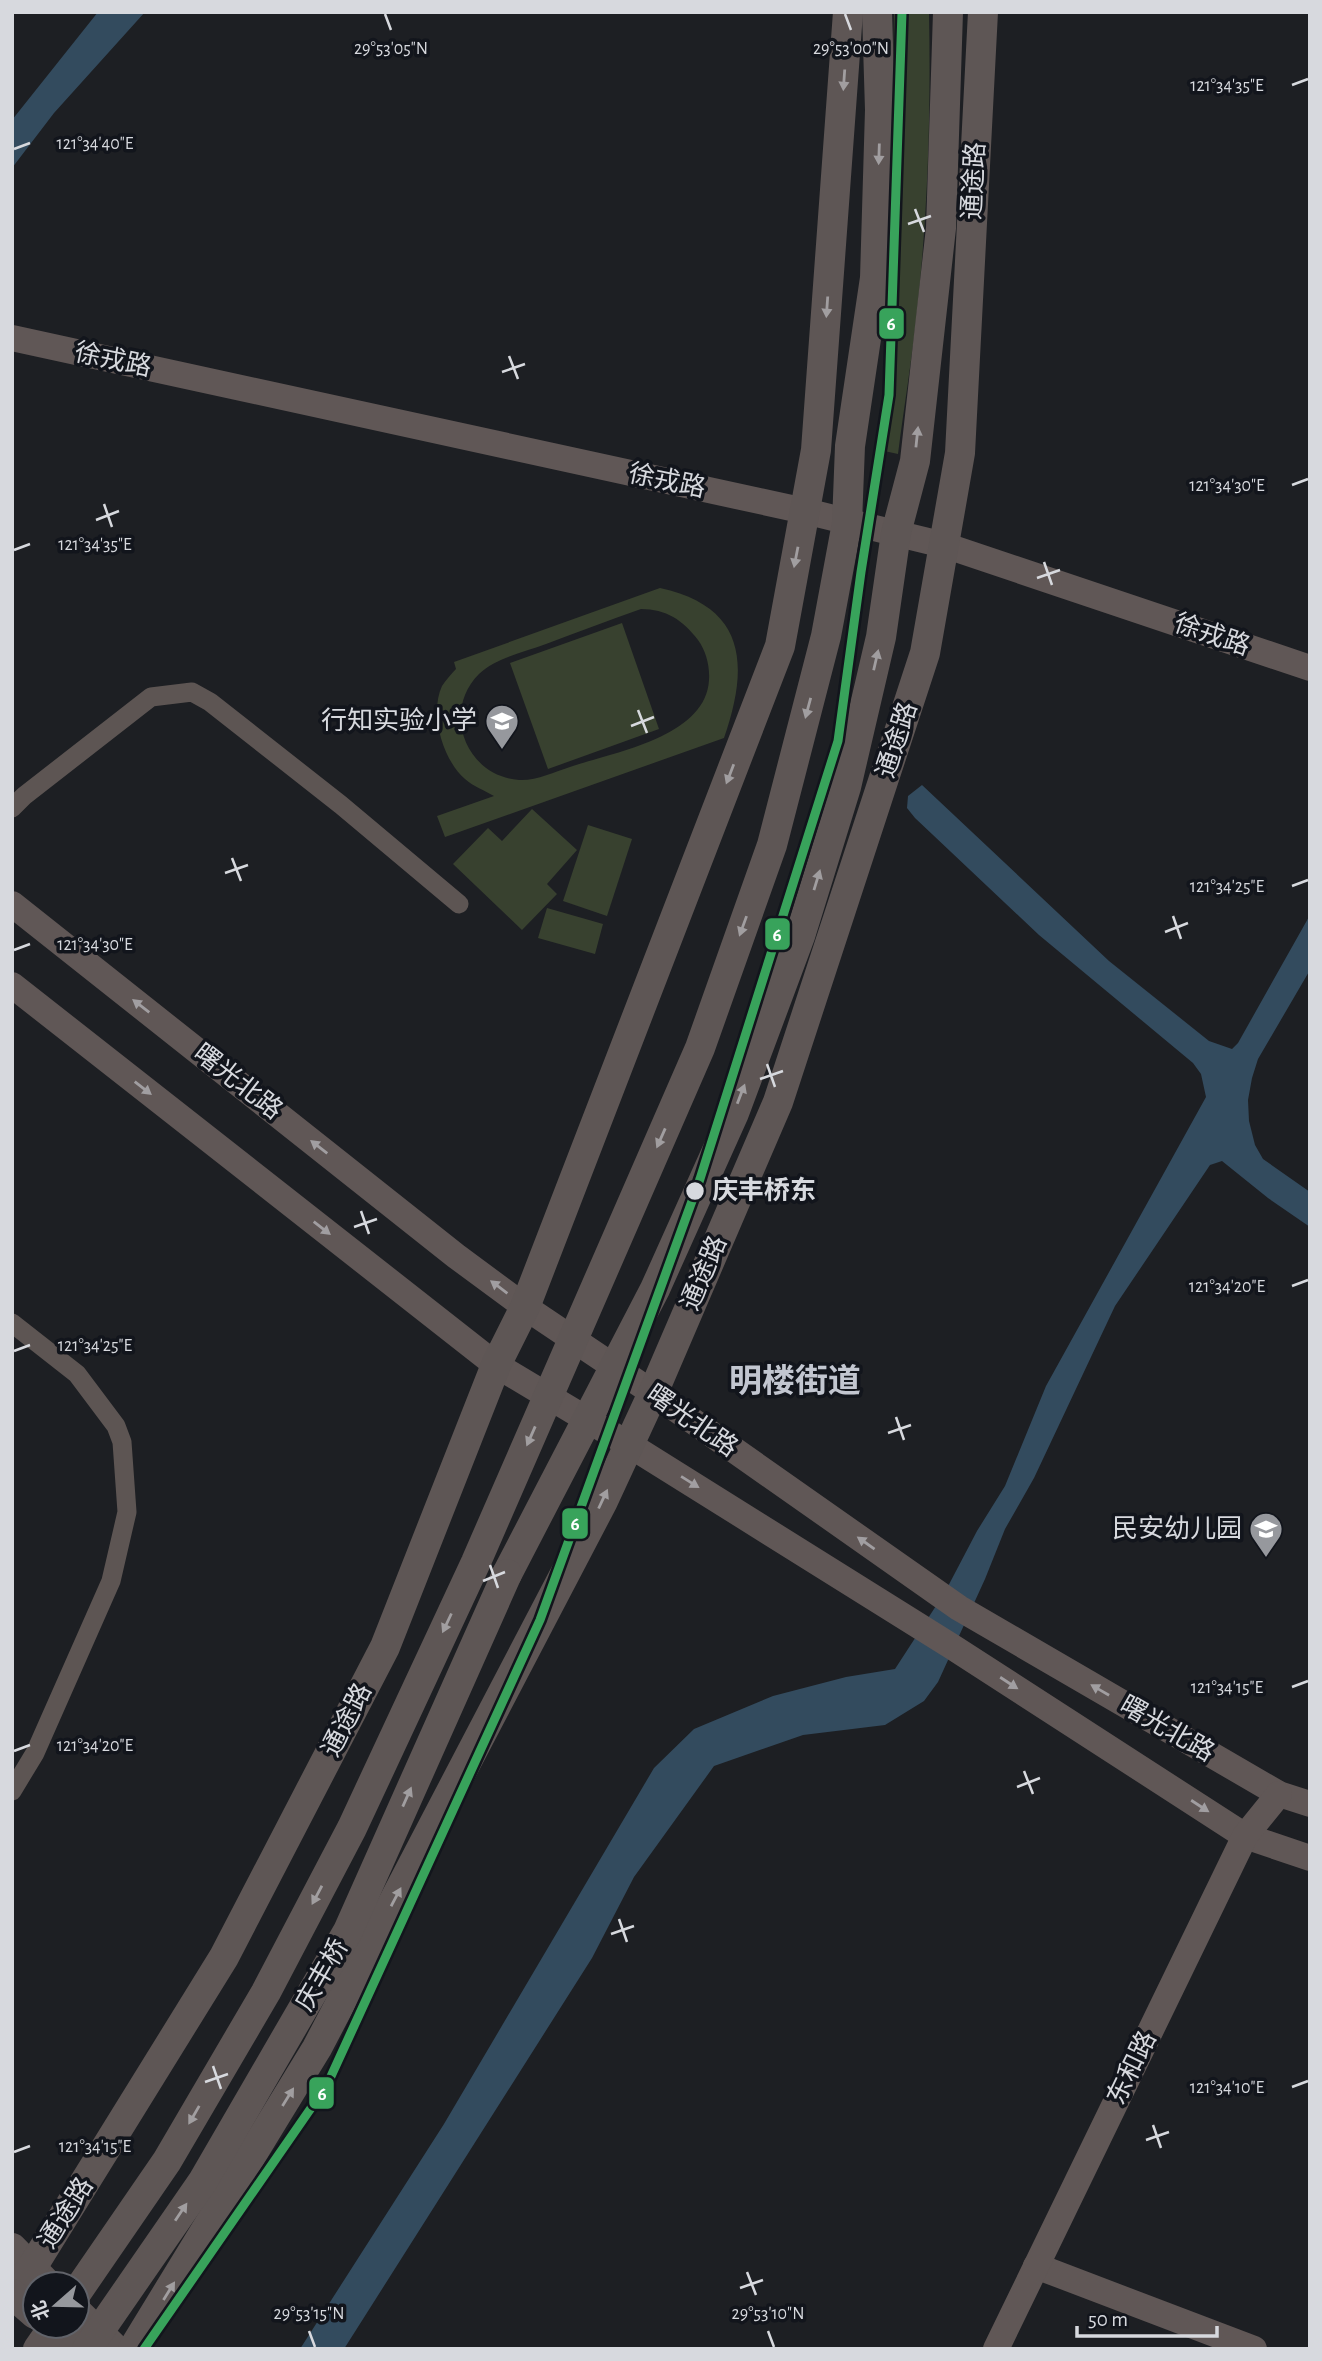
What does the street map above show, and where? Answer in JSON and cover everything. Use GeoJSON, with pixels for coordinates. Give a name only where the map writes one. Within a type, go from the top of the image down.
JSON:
{"type":"FeatureCollection","features":[{"type":"Feature","properties":{"kind":"main road","name":"通途路"},"geometry":{"type":"LineString","coordinates":[[12,2293],[224,1957],[385,1647],[496,1365],[525,1307],[779,646],[816,450],[848,12]]}},
{"type":"Feature","properties":{"kind":"main road"},"geometry":{"type":"LineString","coordinates":[[548,1397],[700,1048],[772,845],[826,636],[847,523],[850,446],[875,278],[880,110],[877,12]]}},
{"type":"Feature","properties":{"kind":"main road","name":"通途路"},"geometry":{"type":"LineString","coordinates":[[507,1574],[655,1289],[734,1113],[800,936],[852,760],[881,637],[896,533],[915,461],[941,228],[948,12]]}},
{"type":"Feature","properties":{"kind":"main road","name":"通途路"},"geometry":{"type":"LineString","coordinates":[[133,2349],[317,2048],[603,1501],[653,1393],[778,1102],[925,653],[960,453],[983,12]]}},
{"type":"Feature","properties":{"kind":"main road","name":"徐戎路"},"geometry":{"type":"LineString","coordinates":[[12,338],[805,511],[944,545],[1310,668]]}},
{"type":"Feature","properties":{"kind":"main road","name":"曙光北路"},"geometry":{"type":"LineString","coordinates":[[12,904],[456,1256],[525,1307],[653,1393],[959,1608],[1279,1794],[1310,1804]]}},
{"type":"Feature","properties":{"kind":"main road","name":"曙光北路"},"geometry":{"type":"LineString","coordinates":[[12,985],[496,1365],[628,1444],[951,1646],[1245,1836],[1310,1858]]}},
{"type":"Feature","properties":{"kind":"main road","name":"庆丰桥"},"geometry":{"type":"LineString","coordinates":[[91,2272],[167,2161],[266,1992],[352,1828],[476,1562],[548,1397]]}},
{"type":"Feature","properties":{"kind":"main road","name":"庆丰桥"},"geometry":{"type":"LineString","coordinates":[[87,2349],[203,2180],[348,1931],[507,1574]]}},
{"type":"Feature","properties":{"kind":"main road","name":"东和路"},"geometry":{"type":"LineString","coordinates":[[996,2349],[1245,1836],[1279,1794]]}},
{"type":"Feature","properties":{"kind":"main road"},"geometry":{"type":"LineString","coordinates":[[1036,2266],[1254,2349]]}},
{"type":"Feature","properties":{"kind":"main road"},"geometry":{"type":"LineString","coordinates":[[91,2326],[115,2349]]}},
{"type":"Feature","properties":{"kind":"street"},"geometry":{"type":"LineString","coordinates":[[12,808],[23,796],[151,697],[192,692],[210,702],[341,804],[458,904]]}},
{"type":"Feature","properties":{"kind":"street"},"geometry":{"type":"LineString","coordinates":[[12,1323],[77,1374],[116,1426],[122,1442],[127,1512],[111,1581],[35,1753],[12,1791]]}},
{"type":"Feature","properties":{"kind":"green space"},"geometry":{"type":"Polygon","coordinates":[[[894,12],[929,12],[930,49],[924,237],[898,454],[875,449],[896,292],[898,245],[892,178],[894,12]]]}},
{"type":"Feature","properties":{"kind":"green space"},"geometry":{"type":"Polygon","coordinates":[[[660,588],[689,597],[710,609],[725,625],[734,643],[738,664],[737,687],[724,738],[445,837],[437,816],[494,796],[472,784],[457,771],[440,736],[438,697],[442,686],[456,669],[454,662],[660,588]],[[641,609],[511,656],[486,668],[468,689],[462,706],[461,723],[465,740],[473,755],[485,767],[501,776],[519,780],[532,779],[633,748],[675,729],[692,716],[704,699],[709,680],[705,654],[698,640],[680,621],[641,609]]]}},
{"type":"Feature","properties":{"kind":"green space"},"geometry":{"type":"Polygon","coordinates":[[[622,623],[659,729],[548,769],[510,663],[622,623]]]}},
{"type":"Feature","properties":{"kind":"green space"},"geometry":{"type":"Polygon","coordinates":[[[532,809],[577,850],[547,884],[557,894],[522,930],[453,864],[488,828],[502,841],[532,809]]]}},
{"type":"Feature","properties":{"kind":"green space"},"geometry":{"type":"Polygon","coordinates":[[[588,825],[632,839],[607,916],[563,901],[588,825]]]}},
{"type":"Feature","properties":{"kind":"green space"},"geometry":{"type":"Polygon","coordinates":[[[547,908],[603,924],[595,954],[538,938],[547,908]]]}},
{"type":"Feature","properties":{"kind":"water"},"geometry":{"type":"Polygon","coordinates":[[[98,12],[145,12],[54,113],[12,168],[12,120],[98,12]]]}},
{"type":"Feature","properties":{"kind":"water"},"geometry":{"type":"Polygon","coordinates":[[[922,785],[1109,961],[1209,1041],[1232,1049],[1238,1043],[1310,915],[1310,970],[1258,1059],[1248,1100],[1249,1121],[1255,1145],[1263,1159],[1310,1192],[1310,1227],[1222,1161],[1210,1165],[1115,1306],[1034,1478],[1005,1529],[938,1682],[924,1701],[885,1725],[803,1735],[714,1766],[634,1877],[592,1958],[344,2349],[300,2349],[444,2124],[654,1768],[694,1729],[773,1696],[846,1677],[895,1669],[945,1592],[977,1531],[1005,1486],[1046,1386],[1206,1097],[1201,1074],[1193,1063],[1039,935],[915,818],[907,808],[908,796],[922,785]]]}},
{"type":"Feature","properties":{"kind":"transit line","name":"6"},"geometry":{"type":"LineString","coordinates":[[144,2349],[327,2085],[540,1620],[700,1179],[838,741],[889,395],[902,12]]}},
{"type":"Feature","properties":{"kind":"place","name":"行知实验小学"},"geometry":{"type":"Point","coordinates":[502,751]}},
{"type":"Feature","properties":{"kind":"place","name":"庆丰桥东"},"geometry":{"type":"Point","coordinates":[695,1191]}},
{"type":"Feature","properties":{"kind":"place","name":"民安幼儿园"},"geometry":{"type":"Point","coordinates":[1266,1559]}},
{"type":"Feature","properties":{"kind":"district","name":"明楼街道"},"geometry":{"type":"Point","coordinates":[795,1382]}}]}
